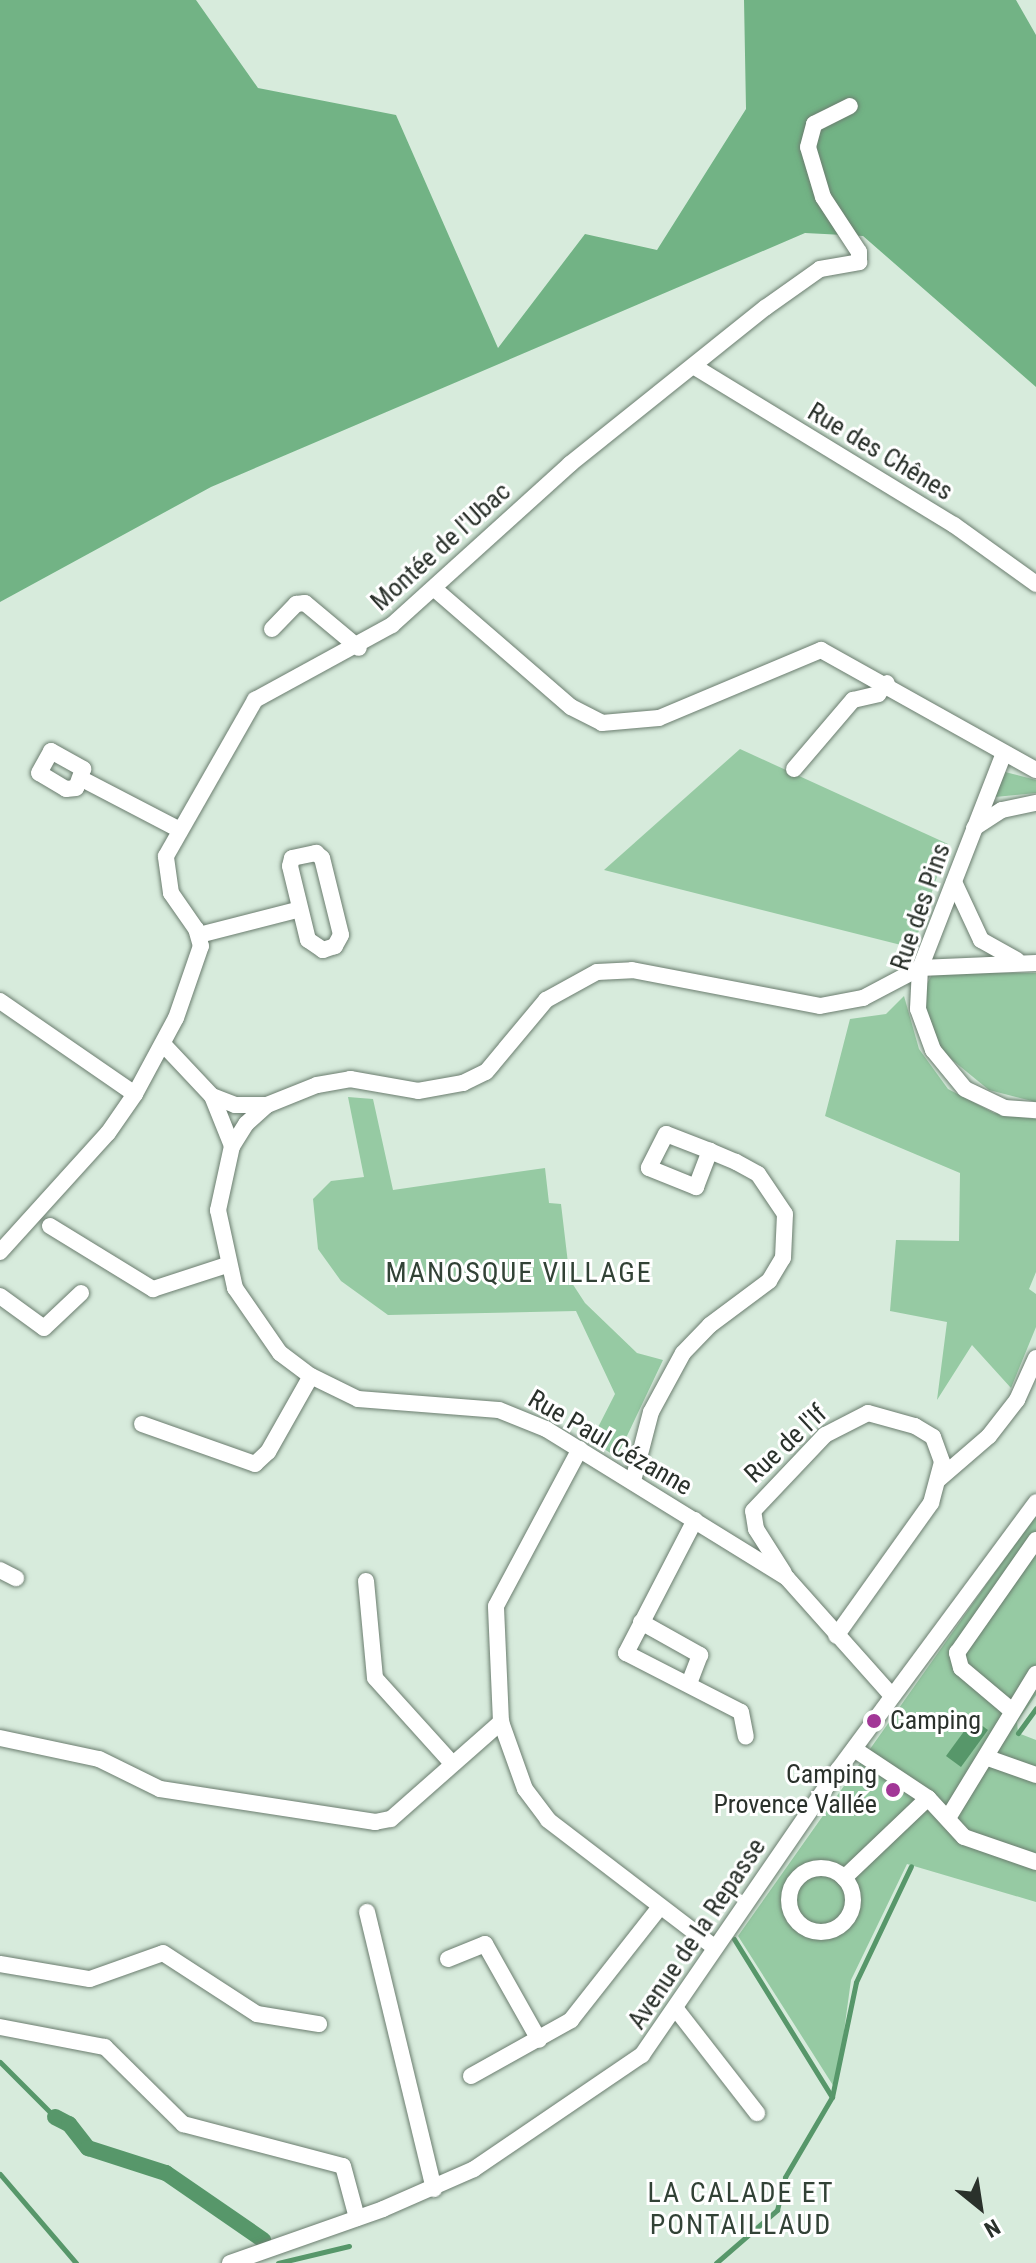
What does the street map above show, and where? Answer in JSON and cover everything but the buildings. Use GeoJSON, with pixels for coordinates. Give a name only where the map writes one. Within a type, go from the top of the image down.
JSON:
{"type":"FeatureCollection","features":[{"type":"Feature","properties":{"kind":"street","name":"Montée de l'Ubac"},"geometry":{"type":"LineString","coordinates":[[199,935],[171,893],[166,856],[178,829],[259,695],[359,648],[437,591],[570,464],[814,273],[852,266],[861,259],[823,197],[808,147],[814,124],[850,106]]}},
{"type":"Feature","properties":{"kind":"street","name":"Rue des Chênes"},"geometry":{"type":"LineString","coordinates":[[695,367],[944,518],[1036,584]]}},
{"type":"Feature","properties":{"kind":"street"},"geometry":{"type":"LineString","coordinates":[[437,591],[571,707],[602,723],[659,718],[814,650],[839,656],[1036,770]]}},
{"type":"Feature","properties":{"kind":"street"},"geometry":{"type":"LineString","coordinates":[[272,629],[296,604],[305,603],[359,648]]}},
{"type":"Feature","properties":{"kind":"street"},"geometry":{"type":"LineString","coordinates":[[794,769],[853,700],[878,694],[887,683]]}},
{"type":"Feature","properties":{"kind":"street","name":"Rue des Pins"},"geometry":{"type":"LineString","coordinates":[[1004,753],[920,968],[920,1017],[947,1071],[986,1102],[1036,1110]]}},
{"type":"Feature","properties":{"kind":"street"},"geometry":{"type":"LineString","coordinates":[[82,779],[178,829]]}},
{"type":"Feature","properties":{"kind":"street"},"geometry":{"type":"LineString","coordinates":[[973,829],[1002,810],[1036,803]]}},
{"type":"Feature","properties":{"kind":"street"},"geometry":{"type":"LineString","coordinates":[[316,853],[322,858],[339,943],[314,948],[300,909],[289,862],[316,853]]}},
{"type":"Feature","properties":{"kind":"street"},"geometry":{"type":"LineString","coordinates":[[954,882],[981,940],[1031,963]]}},
{"type":"Feature","properties":{"kind":"street"},"geometry":{"type":"LineString","coordinates":[[0,1252],[82,1164],[135,1094],[163,1044],[199,962],[199,935],[300,909]]}},
{"type":"Feature","properties":{"kind":"street"},"geometry":{"type":"LineString","coordinates":[[212,1096],[240,1106],[267,1105],[343,1080],[411,1092],[463,1083],[497,1063],[555,991],[603,971],[632,970],[820,1006],[863,998],[920,968],[1031,963]]}},
{"type":"Feature","properties":{"kind":"street"},"geometry":{"type":"LineString","coordinates":[[0,1001],[135,1094]]}},
{"type":"Feature","properties":{"kind":"street"},"geometry":{"type":"LineString","coordinates":[[163,1044],[212,1096],[232,1146]]}},
{"type":"Feature","properties":{"kind":"street","name":"Rue Paul Cézanne"},"geometry":{"type":"LineString","coordinates":[[267,1105],[246,1124],[232,1146],[218,1201],[227,1265],[259,1329],[311,1376],[349,1396],[381,1404],[510,1412],[580,1449],[787,1578],[892,1696]]}},
{"type":"Feature","properties":{"kind":"street"},"geometry":{"type":"LineString","coordinates":[[633,1481],[651,1412],[683,1353],[710,1325],[769,1281],[783,1258],[788,1228],[779,1199],[758,1174],[716,1154]]}},
{"type":"Feature","properties":{"kind":"street"},"geometry":{"type":"LineString","coordinates":[[50,1226],[153,1289],[227,1265]]}},
{"type":"Feature","properties":{"kind":"street"},"geometry":{"type":"LineString","coordinates":[[0,1296],[44,1328],[81,1293]]}},
{"type":"Feature","properties":{"kind":"street"},"geometry":{"type":"LineString","coordinates":[[938,1480],[979,1447],[1023,1389],[1036,1358]]}},
{"type":"Feature","properties":{"kind":"street"},"geometry":{"type":"LineString","coordinates":[[142,1424],[255,1464],[268,1452],[311,1376]]}},
{"type":"Feature","properties":{"kind":"street","name":"Rue de l'If"},"geometry":{"type":"LineString","coordinates":[[787,1578],[756,1529],[753,1511],[837,1425],[868,1413],[922,1428],[940,1447],[938,1480],[922,1518],[836,1636]]}},
{"type":"Feature","properties":{"kind":"street"},"geometry":{"type":"LineString","coordinates":[[580,1449],[496,1606],[501,1722],[525,1789],[548,1820],[714,1947]]}},
{"type":"Feature","properties":{"kind":"street","name":"Avenue de la Repasse"},"geometry":{"type":"LineString","coordinates":[[230,2263],[434,2189],[499,2155],[615,2077],[648,2049],[714,1947],[854,1749],[1036,1502]]}},
{"type":"Feature","properties":{"kind":"street"},"geometry":{"type":"LineString","coordinates":[[695,1520],[626,1653],[743,1713],[746,1737]]}},
{"type":"Feature","properties":{"kind":"street"},"geometry":{"type":"LineString","coordinates":[[1011,1710],[961,1668],[957,1653],[1036,1540]]}},
{"type":"Feature","properties":{"kind":"street"},"geometry":{"type":"LineString","coordinates":[[0,1570],[16,1578]]}},
{"type":"Feature","properties":{"kind":"street"},"geometry":{"type":"LineString","coordinates":[[366,1581],[375,1678],[451,1762]]}},
{"type":"Feature","properties":{"kind":"street"},"geometry":{"type":"LineString","coordinates":[[641,1622],[700,1655],[689,1684]]}},
{"type":"Feature","properties":{"kind":"street"},"geometry":{"type":"LineString","coordinates":[[948,1818],[988,1758],[1011,1710],[1036,1674]]}},
{"type":"Feature","properties":{"kind":"street"},"geometry":{"type":"LineString","coordinates":[[0,1738],[99,1759],[154,1787],[375,1822],[396,1815],[451,1762],[501,1722]]}},
{"type":"Feature","properties":{"kind":"street"},"geometry":{"type":"LineString","coordinates":[[854,1749],[928,1798],[969,1840],[1036,1862]]}},
{"type":"Feature","properties":{"kind":"street"},"geometry":{"type":"LineString","coordinates":[[988,1758],[1036,1775]]}},
{"type":"Feature","properties":{"kind":"street"},"geometry":{"type":"LineString","coordinates":[[844,1878],[928,1798]]}},
{"type":"Feature","properties":{"kind":"street"},"geometry":{"type":"LineString","coordinates":[[827,1869],[844,1878],[853,1896],[842,1924],[813,1932],[796,1921],[789,1903],[799,1876],[827,1869]]}},
{"type":"Feature","properties":{"kind":"street"},"geometry":{"type":"LineString","coordinates":[[471,2076],[571,2020],[660,1907]]}},
{"type":"Feature","properties":{"kind":"street"},"geometry":{"type":"LineString","coordinates":[[367,1912],[434,2189]]}},
{"type":"Feature","properties":{"kind":"street"},"geometry":{"type":"LineString","coordinates":[[448,1959],[485,1944],[539,2040]]}},
{"type":"Feature","properties":{"kind":"street"},"geometry":{"type":"LineString","coordinates":[[1,1963],[90,1979],[143,1958],[167,1954],[257,2014],[319,2024]]}},
{"type":"Feature","properties":{"kind":"street"},"geometry":{"type":"LineString","coordinates":[[676,2009],[757,2113]]}},
{"type":"Feature","properties":{"kind":"street"},"geometry":{"type":"LineString","coordinates":[[0,2027],[105,2047],[183,2124],[343,2166],[357,2218]]}},
{"type":"Feature","properties":{"kind":"shaded area"},"geometry":{"type":"Polygon","coordinates":[[[0,0],[196,0],[258,88],[396,115],[498,348],[585,234],[657,250],[746,109],[744,0],[1016,0],[1036,35],[1036,387],[863,236],[805,233],[211,487],[0,602],[0,0]]]}},
{"type":"Feature","properties":{"kind":"shaded area"},"geometry":{"type":"Polygon","coordinates":[[[740,749],[948,844],[913,948],[604,870],[740,749]]]}},
{"type":"Feature","properties":{"kind":"shaded area"},"geometry":{"type":"Polygon","coordinates":[[[1005,772],[1036,780],[1036,793],[995,797],[1005,772]]]}},
{"type":"Feature","properties":{"kind":"shaded area"},"geometry":{"type":"Polygon","coordinates":[[[933,973],[1036,973],[1036,1102],[989,1090],[945,1054],[929,1027],[922,992],[933,973]]]}},
{"type":"Feature","properties":{"kind":"shaded area"},"geometry":{"type":"Polygon","coordinates":[[[904,996],[919,1049],[948,1089],[994,1113],[1036,1119],[1036,1272],[1029,1289],[1036,1294],[1036,1327],[1011,1388],[972,1345],[937,1400],[947,1322],[890,1311],[896,1240],[959,1241],[960,1173],[825,1116],[850,1019],[886,1014],[904,996]]]}},
{"type":"Feature","properties":{"kind":"shaded area"},"geometry":{"type":"Polygon","coordinates":[[[348,1097],[373,1099],[393,1190],[545,1168],[549,1203],[561,1204],[570,1280],[585,1303],[637,1353],[663,1360],[617,1457],[591,1441],[615,1394],[576,1311],[388,1315],[341,1281],[318,1249],[313,1199],[331,1181],[364,1177],[348,1097]]]}},
{"type":"Feature","properties":{"kind":"shaded area"},"geometry":{"type":"Polygon","coordinates":[[[1036,1514],[1036,1695],[1017,1722],[1018,1733],[1036,1740],[1036,1902],[907,1864],[851,1980],[836,2090],[738,1936],[1036,1514]]]}},
{"type":"Feature","properties":{"kind":"shaded area"},"geometry":{"type":"Polygon","coordinates":[[[973,1719],[988,1730],[961,1767],[946,1756],[973,1719]]]}},
{"type":"Feature","properties":{"kind":"waterway"},"geometry":{"type":"LineString","coordinates":[[1018,1733],[1036,1708]]}},
{"type":"Feature","properties":{"kind":"waterway"},"geometry":{"type":"LineString","coordinates":[[716,2263],[777,2210],[785,2177],[832,2097],[856,1982],[911,1866]]}},
{"type":"Feature","properties":{"kind":"waterway"},"geometry":{"type":"LineString","coordinates":[[734,1939],[832,2097]]}},
{"type":"Feature","properties":{"kind":"waterway"},"geometry":{"type":"LineString","coordinates":[[0,2062],[55,2117]]}},
{"type":"Feature","properties":{"kind":"waterway"},"geometry":{"type":"LineString","coordinates":[[55,2117],[69,2124],[88,2148],[166,2173],[263,2240]]}},
{"type":"Feature","properties":{"kind":"waterway"},"geometry":{"type":"LineString","coordinates":[[0,2174],[76,2263]]}},
{"type":"Feature","properties":{"kind":"waterway"},"geometry":{"type":"LineString","coordinates":[[278,2263],[349,2246]]}},
{"type":"Feature","properties":{"kind":"place","name":"Camping"},"geometry":{"type":"Point","coordinates":[874,1721]}},
{"type":"Feature","properties":{"kind":"place","name":"Camping Provence Vallée"},"geometry":{"type":"Point","coordinates":[893,1790]}},
{"type":"Feature","properties":{"kind":"district","name":"MANOSQUE VILLAGE"},"geometry":{"type":"Point","coordinates":[519,1273]}},
{"type":"Feature","properties":{"kind":"district","name":"LA CALADE ET PONTAILLAUD"},"geometry":{"type":"Point","coordinates":[741,2209]}}]}
